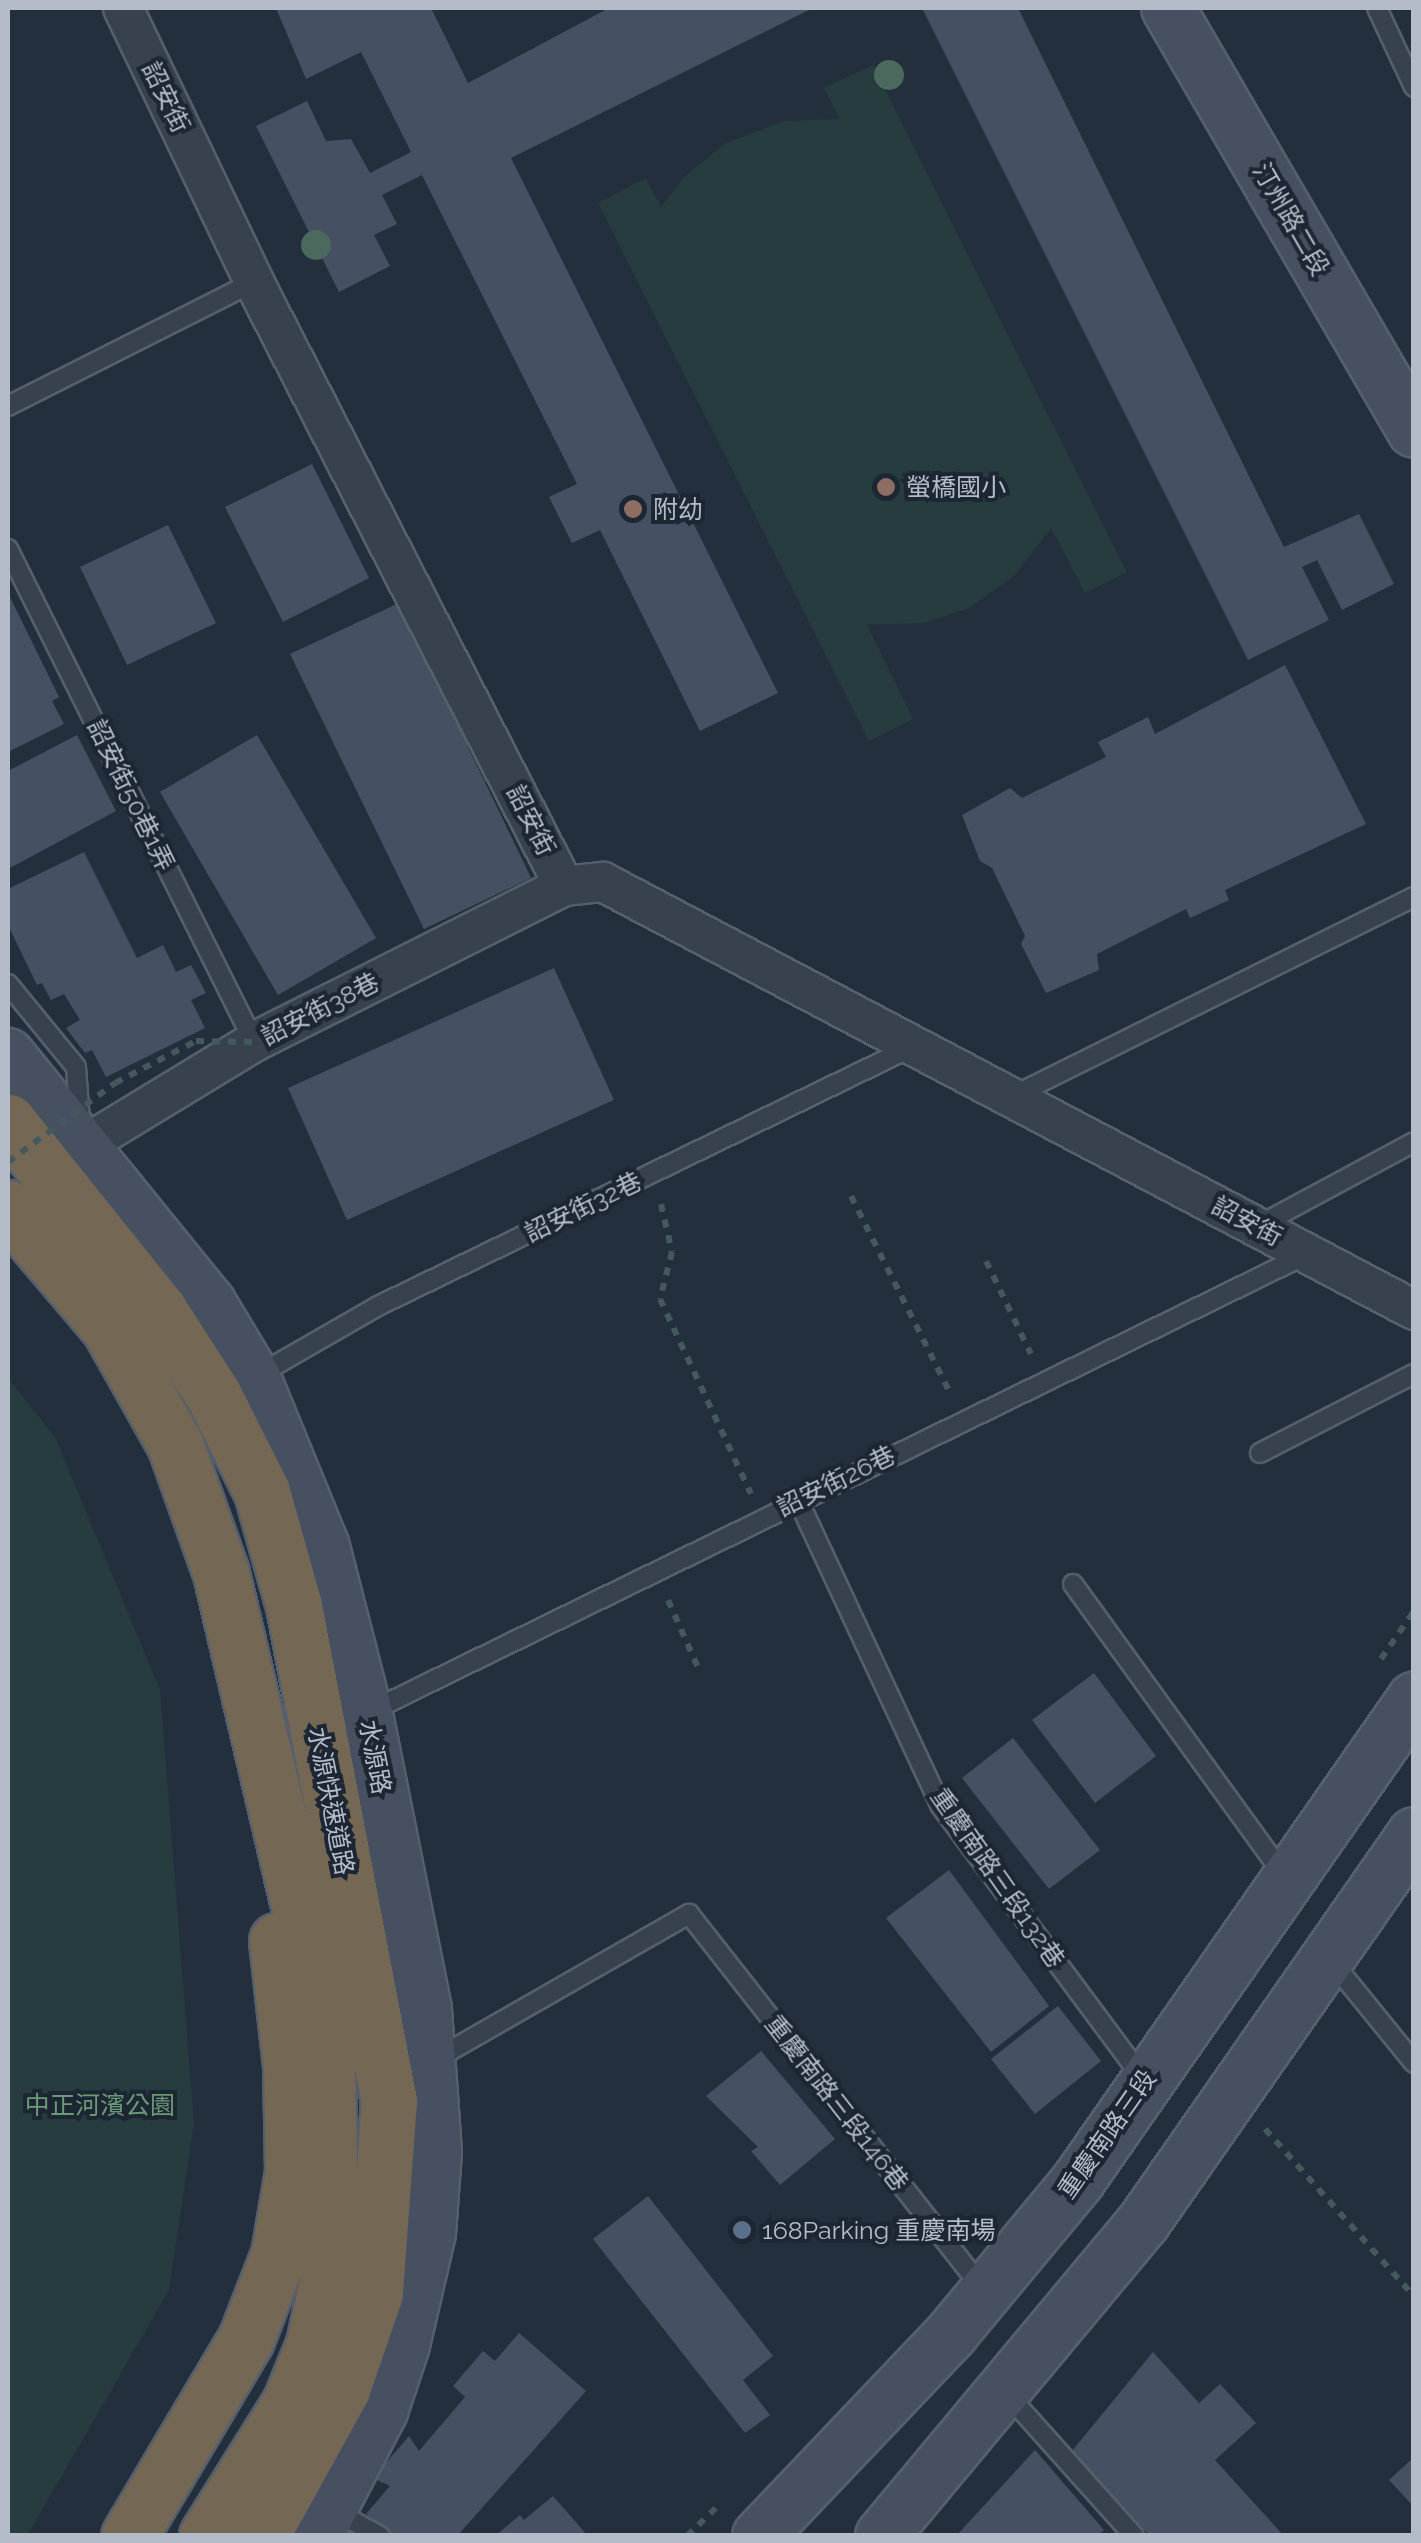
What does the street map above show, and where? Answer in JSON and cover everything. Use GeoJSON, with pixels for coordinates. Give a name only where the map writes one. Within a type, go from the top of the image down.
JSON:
{"type":"FeatureCollection","features":[{"type":"Feature","properties":{"kind":"highway","name":"水源快速道路"},"geometry":{"type":"LineString","coordinates":[[8,1122],[158,1308],[214,1396],[262,1492],[294,1606],[389,2102],[375,2293],[342,2389],[261,2536]]}},
{"type":"Feature","properties":{"kind":"highway","name":"水源快速道路"},"geometry":{"type":"LineString","coordinates":[[8,1208],[109,1327],[175,1444],[221,1572],[326,2020],[331,2262],[314,2344],[290,2403],[207,2536]]}},
{"type":"Feature","properties":{"kind":"highway"},"geometry":{"type":"LineString","coordinates":[[129,2536],[246,2339],[278,2254],[293,2171],[291,2066],[249,1685]]}},
{"type":"Feature","properties":{"kind":"main road","name":"汀州路二段"},"geometry":{"type":"LineString","coordinates":[[1168,8],[1414,432]]}},
{"type":"Feature","properties":{"kind":"main road","name":"水源路"},"geometry":{"type":"LineString","coordinates":[[8,1055],[209,1303],[254,1378],[323,1547],[366,1714],[431,2062],[435,2152],[418,2284],[381,2412],[324,2523]]}},
{"type":"Feature","properties":{"kind":"main road","name":"重慶南路三段"},"geometry":{"type":"LineString","coordinates":[[760,2536],[985,2292],[1078,2181],[1144,2080],[1287,1880],[1391,1688]]}},
{"type":"Feature","properties":{"kind":"main road"},"geometry":{"type":"LineString","coordinates":[[885,2534],[1006,2394],[1143,2223],[1414,1834]]}},
{"type":"Feature","properties":{"kind":"street","name":"詔安街"},"geometry":{"type":"LineString","coordinates":[[123,8],[254,282],[564,886],[604,882],[1414,1310]]}},
{"type":"Feature","properties":{"kind":"street","name":"詔安街38巷"},"geometry":{"type":"LineString","coordinates":[[83,1146],[254,1042],[564,886]]}},
{"type":"Feature","properties":{"kind":"lane"},"geometry":{"type":"LineString","coordinates":[[1377,8],[1414,87]]}},
{"type":"Feature","properties":{"kind":"lane"},"geometry":{"type":"LineString","coordinates":[[8,406],[254,282]]}},
{"type":"Feature","properties":{"kind":"lane","name":"詔安街50巷1弄"},"geometry":{"type":"LineString","coordinates":[[8,548],[254,1042]]}},
{"type":"Feature","properties":{"kind":"lane"},"geometry":{"type":"LineString","coordinates":[[1011,1097],[1414,897]]}},
{"type":"Feature","properties":{"kind":"lane"},"geometry":{"type":"LineString","coordinates":[[8,984],[76,1068],[83,1146]]}},
{"type":"Feature","properties":{"kind":"lane","name":"詔安街32巷"},"geometry":{"type":"LineString","coordinates":[[254,1378],[378,1306],[918,1045]]}},
{"type":"Feature","properties":{"kind":"lane"},"geometry":{"type":"LineString","coordinates":[[1258,1226],[1414,1142]]}},
{"type":"Feature","properties":{"kind":"lane","name":"詔安街26巷"},"geometry":{"type":"LineString","coordinates":[[366,1714],[1043,1378],[1307,1254]]}},
{"type":"Feature","properties":{"kind":"lane"},"geometry":{"type":"LineString","coordinates":[[1260,1452],[1414,1374]]}},
{"type":"Feature","properties":{"kind":"lane","name":"重慶南路三段132巷"},"geometry":{"type":"LineString","coordinates":[[798,1500],[940,1805],[1144,2080]]}},
{"type":"Feature","properties":{"kind":"lane"},"geometry":{"type":"LineString","coordinates":[[1072,1584],[1287,1880]]}},
{"type":"Feature","properties":{"kind":"lane","name":"重慶南路三段146巷"},"geometry":{"type":"LineString","coordinates":[[431,2062],[689,1914],[985,2292]]}},
{"type":"Feature","properties":{"kind":"lane"},"geometry":{"type":"LineString","coordinates":[[1329,1958],[1414,2063]]}},
{"type":"Feature","properties":{"kind":"lane"},"geometry":{"type":"LineString","coordinates":[[1006,2394],[1134,2536]]}},
{"type":"Feature","properties":{"kind":"lane"},"geometry":{"type":"LineString","coordinates":[[324,2523],[380,2536]]}},
{"type":"Feature","properties":{"kind":"path"},"geometry":{"type":"LineString","coordinates":[[8,1162],[115,1084],[196,1041],[254,1042]]}},
{"type":"Feature","properties":{"kind":"path"},"geometry":{"type":"LineString","coordinates":[[653,1173],[672,1252],[660,1299],[762,1518]]}},
{"type":"Feature","properties":{"kind":"path"},"geometry":{"type":"LineString","coordinates":[[850,1196],[963,1418]]}},
{"type":"Feature","properties":{"kind":"path"},"geometry":{"type":"LineString","coordinates":[[986,1262],[1043,1378]]}},
{"type":"Feature","properties":{"kind":"path"},"geometry":{"type":"LineString","coordinates":[[656,1572],[700,1672]]}},
{"type":"Feature","properties":{"kind":"path"},"geometry":{"type":"LineString","coordinates":[[1391,1688],[1414,1611]]}},
{"type":"Feature","properties":{"kind":"path"},"geometry":{"type":"LineString","coordinates":[[1270,2132],[1414,2296]]}},
{"type":"Feature","properties":{"kind":"path"},"geometry":{"type":"LineString","coordinates":[[687,2536],[730,2494]]}},
{"type":"Feature","properties":{"kind":"green space"},"geometry":{"type":"Polygon","coordinates":[[[873,65],[1127,572],[1085,593],[1051,528],[1014,576],[969,608],[925,623],[867,625],[913,719],[869,741],[598,203],[646,178],[661,207],[684,177],[726,143],[784,121],[840,119],[824,88],[873,65]]]}},
{"type":"Feature","properties":{"kind":"green space","name":"中正河濱公園"},"geometry":{"type":"Polygon","coordinates":[[[8,1378],[55,1437],[160,1690],[194,2124],[169,2290],[27,2536],[8,2535],[8,1378]]]}},
{"type":"Feature","properties":{"kind":"building"},"geometry":{"type":"Polygon","coordinates":[[[276,8],[431,8],[468,83],[609,8],[813,8],[511,158],[778,693],[700,731],[600,530],[572,543],[549,497],[577,484],[422,175],[382,195],[397,224],[374,235],[390,266],[339,292],[256,126],[307,101],[326,141],[351,139],[370,173],[411,152],[361,52],[306,79],[276,8]]]}},
{"type":"Feature","properties":{"kind":"building"},"geometry":{"type":"Polygon","coordinates":[[[922,8],[1018,8],[1284,547],[1359,514],[1394,584],[1342,610],[1317,560],[1302,567],[1329,620],[1248,660],[922,8]]]}},
{"type":"Feature","properties":{"kind":"building"},"geometry":{"type":"Polygon","coordinates":[[[312,464],[369,578],[283,622],[225,507],[312,464]]]}},
{"type":"Feature","properties":{"kind":"building"},"geometry":{"type":"Polygon","coordinates":[[[168,525],[216,623],[127,665],[80,567],[168,525]]]}},
{"type":"Feature","properties":{"kind":"building"},"geometry":{"type":"Polygon","coordinates":[[[8,593],[59,697],[52,701],[64,724],[8,752],[8,593]]]}},
{"type":"Feature","properties":{"kind":"building"},"geometry":{"type":"Polygon","coordinates":[[[399,603],[531,878],[424,929],[290,654],[399,603]]]}},
{"type":"Feature","properties":{"kind":"building"},"geometry":{"type":"Polygon","coordinates":[[[1285,665],[1366,824],[1225,890],[1229,900],[1190,918],[1186,909],[1097,954],[1099,970],[1046,993],[1021,944],[1025,936],[992,868],[980,861],[962,815],[1010,788],[1022,798],[1106,757],[1098,742],[1148,717],[1155,734],[1285,665]]]}},
{"type":"Feature","properties":{"kind":"building"},"geometry":{"type":"Polygon","coordinates":[[[77,735],[116,811],[8,869],[8,771],[77,735]]]}},
{"type":"Feature","properties":{"kind":"building"},"geometry":{"type":"Polygon","coordinates":[[[257,735],[376,938],[278,995],[160,792],[257,735]]]}},
{"type":"Feature","properties":{"kind":"building"},"geometry":{"type":"Polygon","coordinates":[[[84,852],[137,958],[163,945],[176,972],[191,965],[206,993],[191,1000],[205,1028],[106,1077],[92,1050],[85,1053],[66,1028],[80,1020],[64,994],[51,1000],[42,983],[37,985],[8,925],[8,889],[84,852]]]}},
{"type":"Feature","properties":{"kind":"building"},"geometry":{"type":"Polygon","coordinates":[[[554,968],[614,1100],[347,1220],[288,1088],[554,968]]]}},
{"type":"Feature","properties":{"kind":"building"},"geometry":{"type":"Polygon","coordinates":[[[1094,1673],[1156,1756],[1095,1803],[1032,1720],[1094,1673]]]}},
{"type":"Feature","properties":{"kind":"building"},"geometry":{"type":"Polygon","coordinates":[[[1013,1738],[1100,1850],[1049,1889],[962,1778],[1013,1738]]]}},
{"type":"Feature","properties":{"kind":"building"},"geometry":{"type":"Polygon","coordinates":[[[949,1870],[1049,2006],[991,2052],[886,1918],[949,1870]]]}},
{"type":"Feature","properties":{"kind":"building"},"geometry":{"type":"Polygon","coordinates":[[[1058,2006],[1101,2061],[1035,2114],[991,2059],[1058,2006]]]}},
{"type":"Feature","properties":{"kind":"building"},"geometry":{"type":"Polygon","coordinates":[[[761,2051],[835,2139],[780,2185],[751,2151],[758,2147],[706,2096],[761,2051]]]}},
{"type":"Feature","properties":{"kind":"building"},"geometry":{"type":"Polygon","coordinates":[[[648,2196],[773,2356],[743,2380],[770,2415],[745,2433],[593,2239],[648,2196]]]}},
{"type":"Feature","properties":{"kind":"building"},"geometry":{"type":"Polygon","coordinates":[[[519,2333],[586,2391],[457,2536],[391,2536],[366,2514],[390,2486],[373,2478],[409,2436],[419,2451],[465,2397],[453,2386],[483,2351],[495,2361],[519,2333]]]}},
{"type":"Feature","properties":{"kind":"building"},"geometry":{"type":"Polygon","coordinates":[[[1153,2352],[1199,2403],[1220,2384],[1256,2423],[1215,2460],[1284,2536],[1150,2536],[1072,2451],[1153,2352]]]}},
{"type":"Feature","properties":{"kind":"building"},"geometry":{"type":"Polygon","coordinates":[[[1035,2450],[1104,2530],[1097,2536],[956,2536],[1035,2450]]]}},
{"type":"Feature","properties":{"kind":"building"},"geometry":{"type":"Polygon","coordinates":[[[1414,2457],[1414,2507],[1389,2480],[1414,2457]]]}},
{"type":"Feature","properties":{"kind":"building"},"geometry":{"type":"Polygon","coordinates":[[[553,2496],[588,2536],[495,2536],[520,2515],[524,2520],[553,2496]]]}},
{"type":"Feature","properties":{"kind":"place","name":"螢橋國小"},"geometry":{"type":"Point","coordinates":[886,487]}},
{"type":"Feature","properties":{"kind":"place","name":"附幼"},"geometry":{"type":"Point","coordinates":[633,509]}},
{"type":"Feature","properties":{"kind":"place","name":"168Parking 重慶南場"},"geometry":{"type":"Point","coordinates":[742,2230]}}]}
